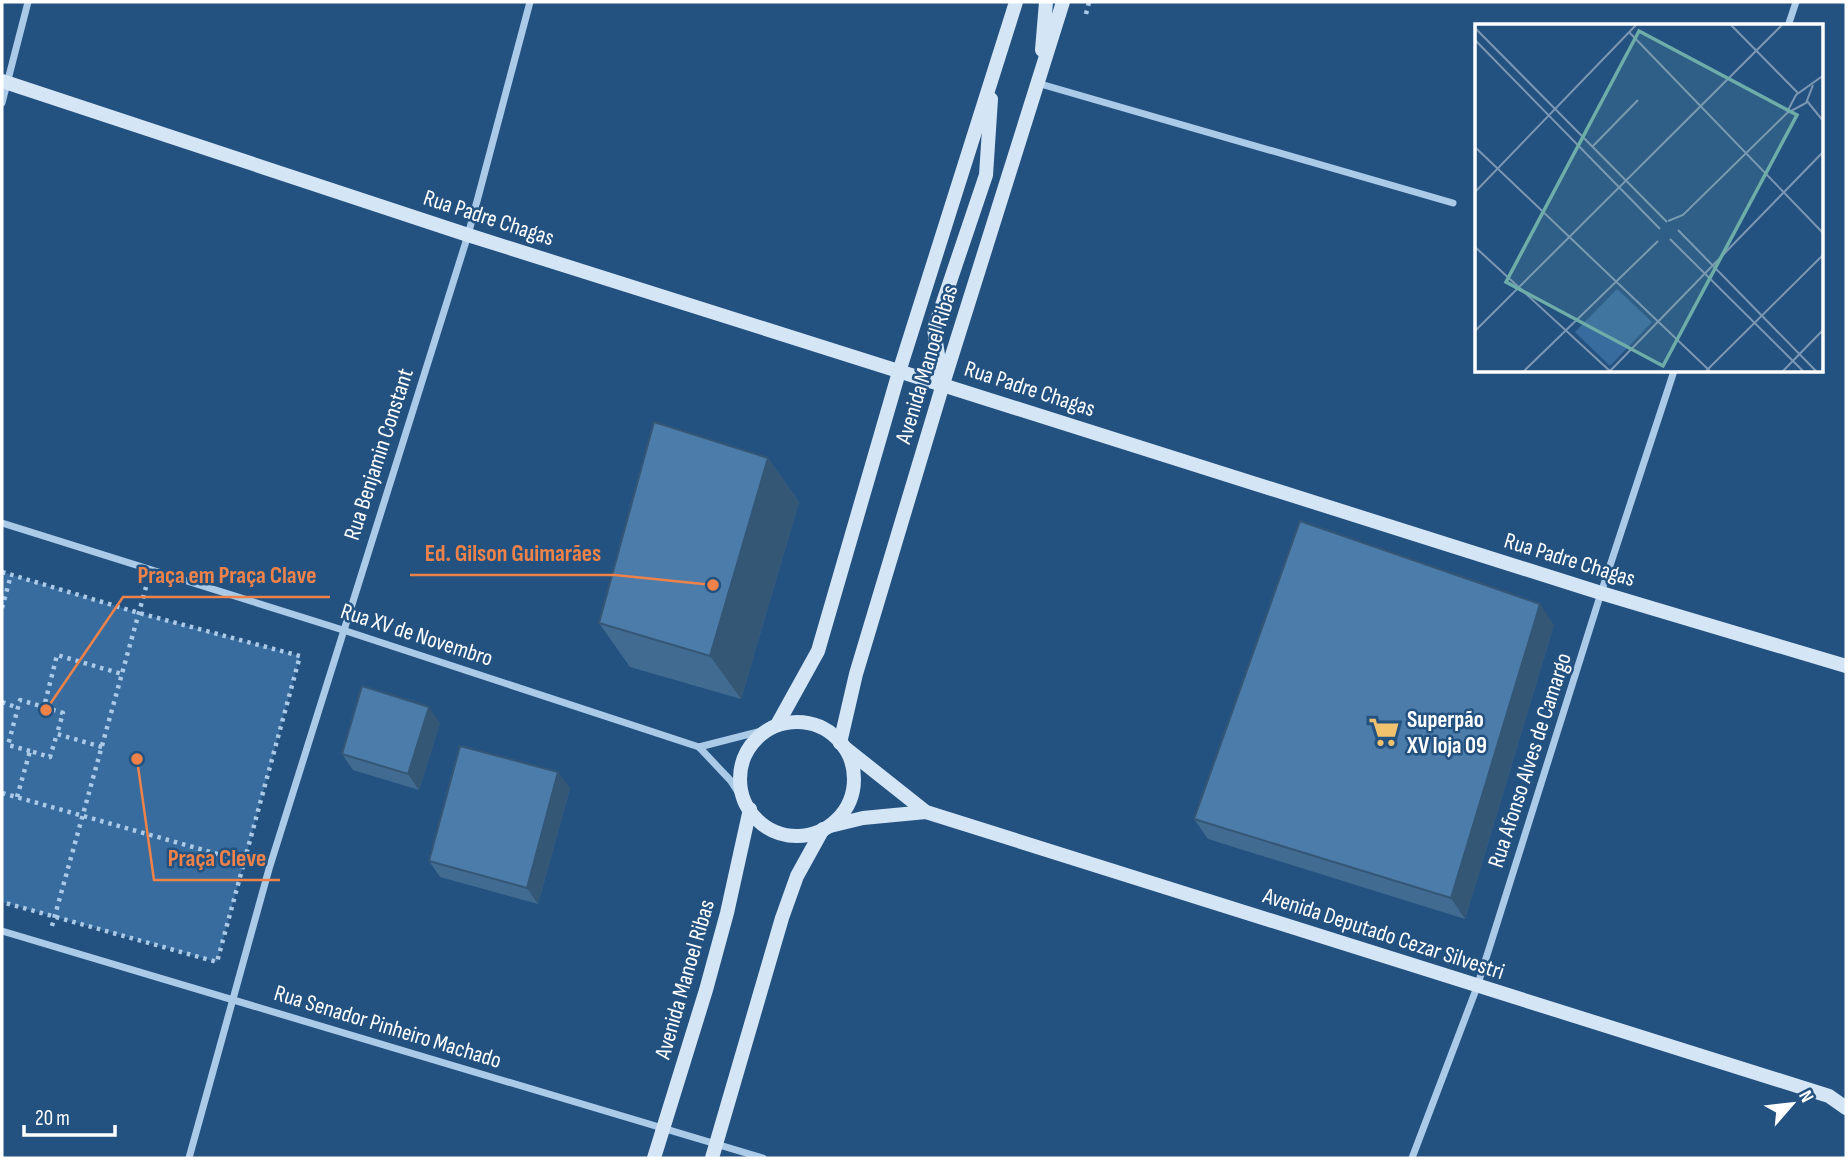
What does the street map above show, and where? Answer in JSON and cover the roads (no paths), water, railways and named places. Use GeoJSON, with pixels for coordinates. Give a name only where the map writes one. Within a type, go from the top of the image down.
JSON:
{"type":"FeatureCollection","features":[{"type":"Feature","properties":{"kind":"main road","name":"Avenida Manoel Ribas"},"geometry":{"type":"LineString","coordinates":[[773,727],[818,651],[899,372],[1016,2]]}},
{"type":"Feature","properties":{"kind":"main road"},"geometry":{"type":"LineString","coordinates":[[1038,77],[1046,2]]}},
{"type":"Feature","properties":{"kind":"main road","name":"Avenida Manoel Ribas"},"geometry":{"type":"LineString","coordinates":[[842,745],[856,674],[943,384],[1063,2]]}},
{"type":"Feature","properties":{"kind":"main road"},"geometry":{"type":"LineString","coordinates":[[943,384],[934,329],[986,175],[992,76]]}},
{"type":"Feature","properties":{"kind":"main road","name":"Rua Padre Chagas"},"geometry":{"type":"LineString","coordinates":[[4,81],[468,235],[899,372],[1601,593],[1846,666]]}},
{"type":"Feature","properties":{"kind":"main road"},"geometry":{"type":"LineString","coordinates":[[785,722],[802,722],[833,734],[842,745],[851,763],[854,781],[851,798],[842,814],[826,827],[811,834],[792,835],[773,831],[757,820],[741,787],[741,770],[746,753],[755,739],[785,722]]}},
{"type":"Feature","properties":{"kind":"main road","name":"Avenida Deputado Cezar Silvestri"},"geometry":{"type":"LineString","coordinates":[[842,745],[926,812],[1829,1096],[1846,1096]]}},
{"type":"Feature","properties":{"kind":"main road","name":"Avenida Manoel Ribas"},"geometry":{"type":"LineString","coordinates":[[654,1158],[724,926],[748,806]]}},
{"type":"Feature","properties":{"kind":"main road","name":"Avenida Deputado Cezar Silvestri"},"geometry":{"type":"LineString","coordinates":[[826,827],[863,818],[926,812]]}},
{"type":"Feature","properties":{"kind":"main road"},"geometry":{"type":"LineString","coordinates":[[714,1152],[782,918],[797,876],[826,827]]}},
{"type":"Feature","properties":{"kind":"main road","name":"Avenida Deputado Cezar Silvestri"},"geometry":{"type":"LineString","coordinates":[[1829,1096],[1846,1108]]}},
{"type":"Feature","properties":{"kind":"street"},"geometry":{"type":"LineString","coordinates":[[2,103],[4,81],[28,2]]}},
{"type":"Feature","properties":{"kind":"street","name":"Rua Benjamin Constant"},"geometry":{"type":"LineString","coordinates":[[189,1158],[269,869],[468,235],[530,2]]}},
{"type":"Feature","properties":{"kind":"street"},"geometry":{"type":"LineString","coordinates":[[1789,24],[1796,2]]}},
{"type":"Feature","properties":{"kind":"street"},"geometry":{"type":"LineString","coordinates":[[1038,77],[1453,203]]}},
{"type":"Feature","properties":{"kind":"street","name":"Rua Afonso Alves de Camargo"},"geometry":{"type":"LineString","coordinates":[[1412,1158],[1477,987],[1673,373]]}},
{"type":"Feature","properties":{"kind":"street","name":"Rua XV de Novembro"},"geometry":{"type":"LineString","coordinates":[[2,523],[343,630],[699,747]]}},
{"type":"Feature","properties":{"kind":"street"},"geometry":{"type":"LineString","coordinates":[[748,806],[731,781],[699,747],[773,727]]}},
{"type":"Feature","properties":{"kind":"street","name":"Rua Senador Pinheiro Machado"},"geometry":{"type":"LineString","coordinates":[[2,931],[663,1128],[714,1152],[763,1158]]}},
{"type":"Feature","properties":{"kind":"place","name":"Ed. Gilson Guimarães"},"geometry":{"type":"Point","coordinates":[713,585]}},
{"type":"Feature","properties":{"kind":"place","name":"Praça em Praça Clave"},"geometry":{"type":"Point","coordinates":[46,710]}},
{"type":"Feature","properties":{"kind":"place","name":"Superpão XV loja 09"},"geometry":{"type":"Point","coordinates":[1384,732]}},
{"type":"Feature","properties":{"kind":"place","name":"Praça Cleve"},"geometry":{"type":"Point","coordinates":[137,759]}}]}
